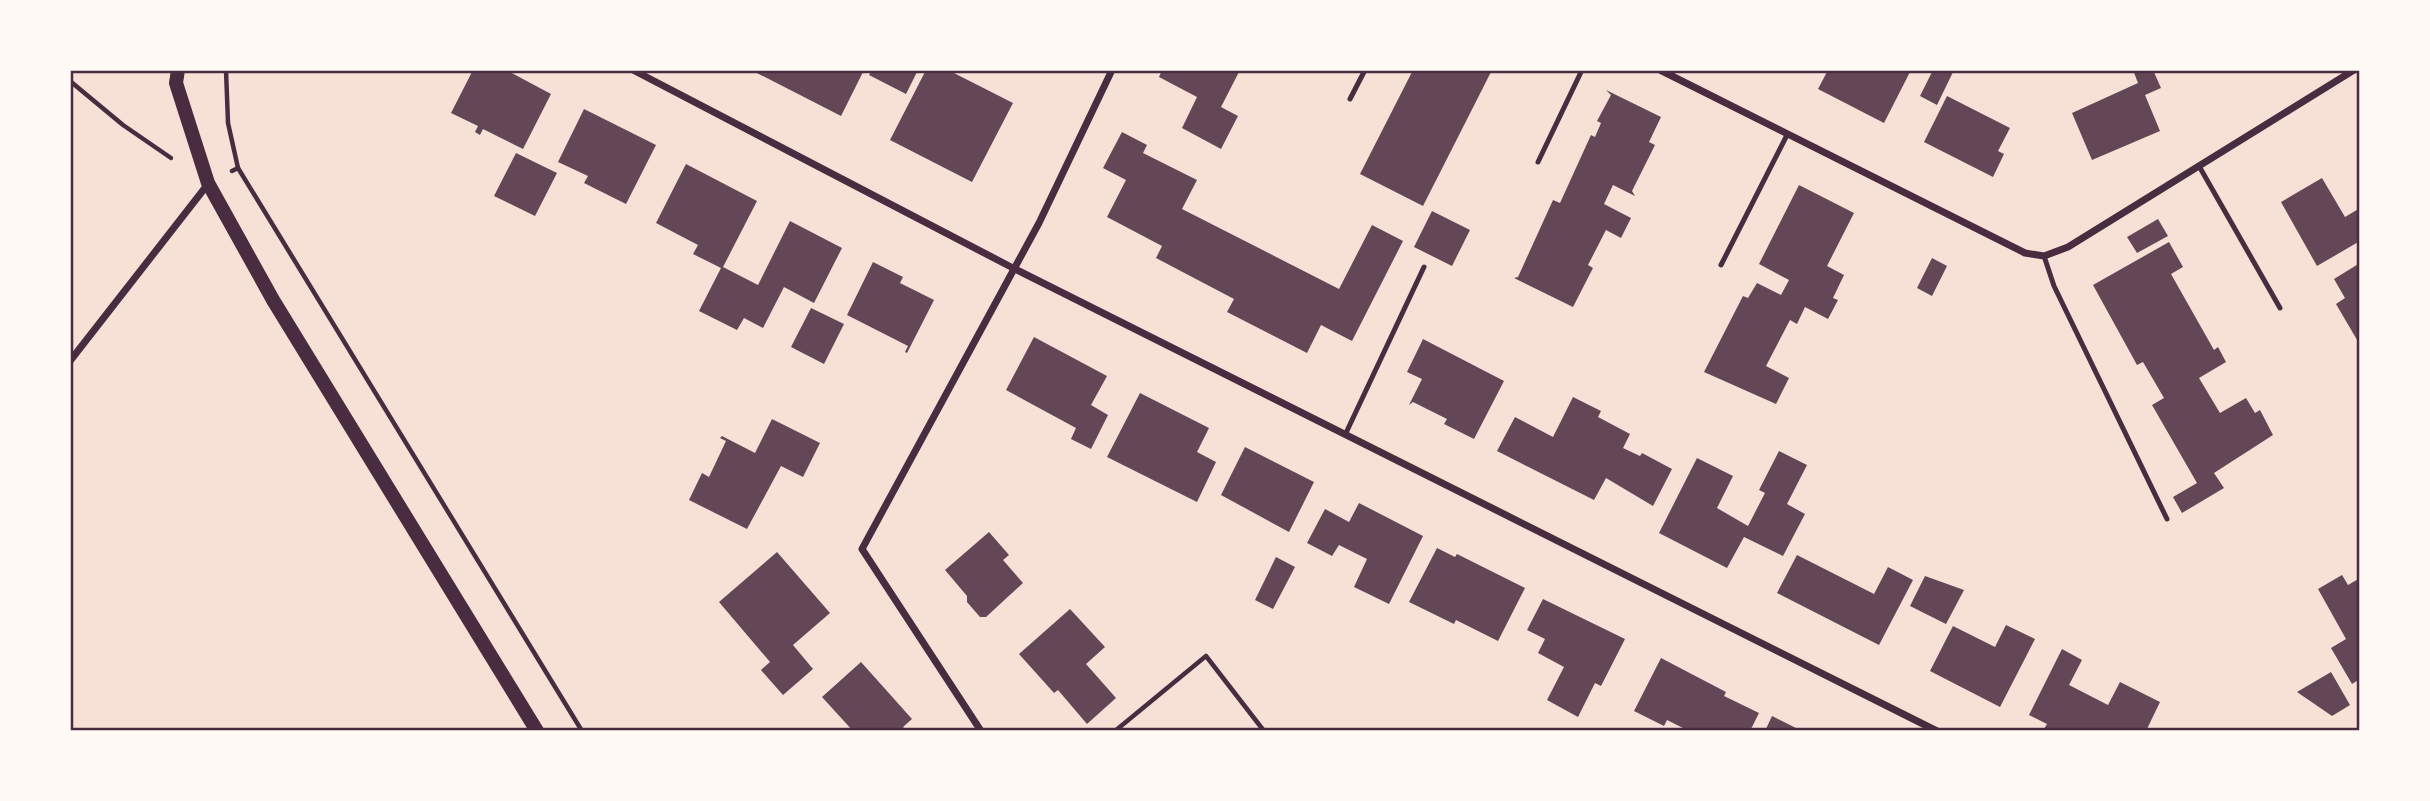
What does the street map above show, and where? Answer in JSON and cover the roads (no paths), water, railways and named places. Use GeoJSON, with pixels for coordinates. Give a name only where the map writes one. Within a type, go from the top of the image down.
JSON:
{"type":"FeatureCollection","features":[{"type":"Feature","properties":{"kind":"main road"},"geometry":{"type":"LineString","coordinates":[[178,70],[176,83],[208,183],[273,300],[537,731]]}},
{"type":"Feature","properties":{"kind":"street"},"geometry":{"type":"LineString","coordinates":[[632,70],[1013,268],[1937,731]]}},
{"type":"Feature","properties":{"kind":"street"},"geometry":{"type":"LineString","coordinates":[[981,731],[862,549],[1013,268],[1040,223],[1112,70]]}},
{"type":"Feature","properties":{"kind":"street"},"geometry":{"type":"LineString","coordinates":[[1661,70],[2025,253],[2044,256],[2068,247],[2354,70]]}},
{"type":"Feature","properties":{"kind":"street"},"geometry":{"type":"LineString","coordinates":[[70,361],[208,183]]}},
{"type":"Feature","properties":{"kind":"lane"},"geometry":{"type":"LineString","coordinates":[[1350,99],[1365,70]]}},
{"type":"Feature","properties":{"kind":"lane"},"geometry":{"type":"LineString","coordinates":[[1538,162],[1582,70]]}},
{"type":"Feature","properties":{"kind":"lane"},"geometry":{"type":"LineString","coordinates":[[1721,265],[1787,135]]}},
{"type":"Feature","properties":{"kind":"lane"},"geometry":{"type":"LineString","coordinates":[[2199,166],[2280,308]]}},
{"type":"Feature","properties":{"kind":"lane"},"geometry":{"type":"LineString","coordinates":[[2044,256],[2054,286],[2167,519]]}},
{"type":"Feature","properties":{"kind":"lane"},"geometry":{"type":"LineString","coordinates":[[1346,435],[1424,267]]}}]}
